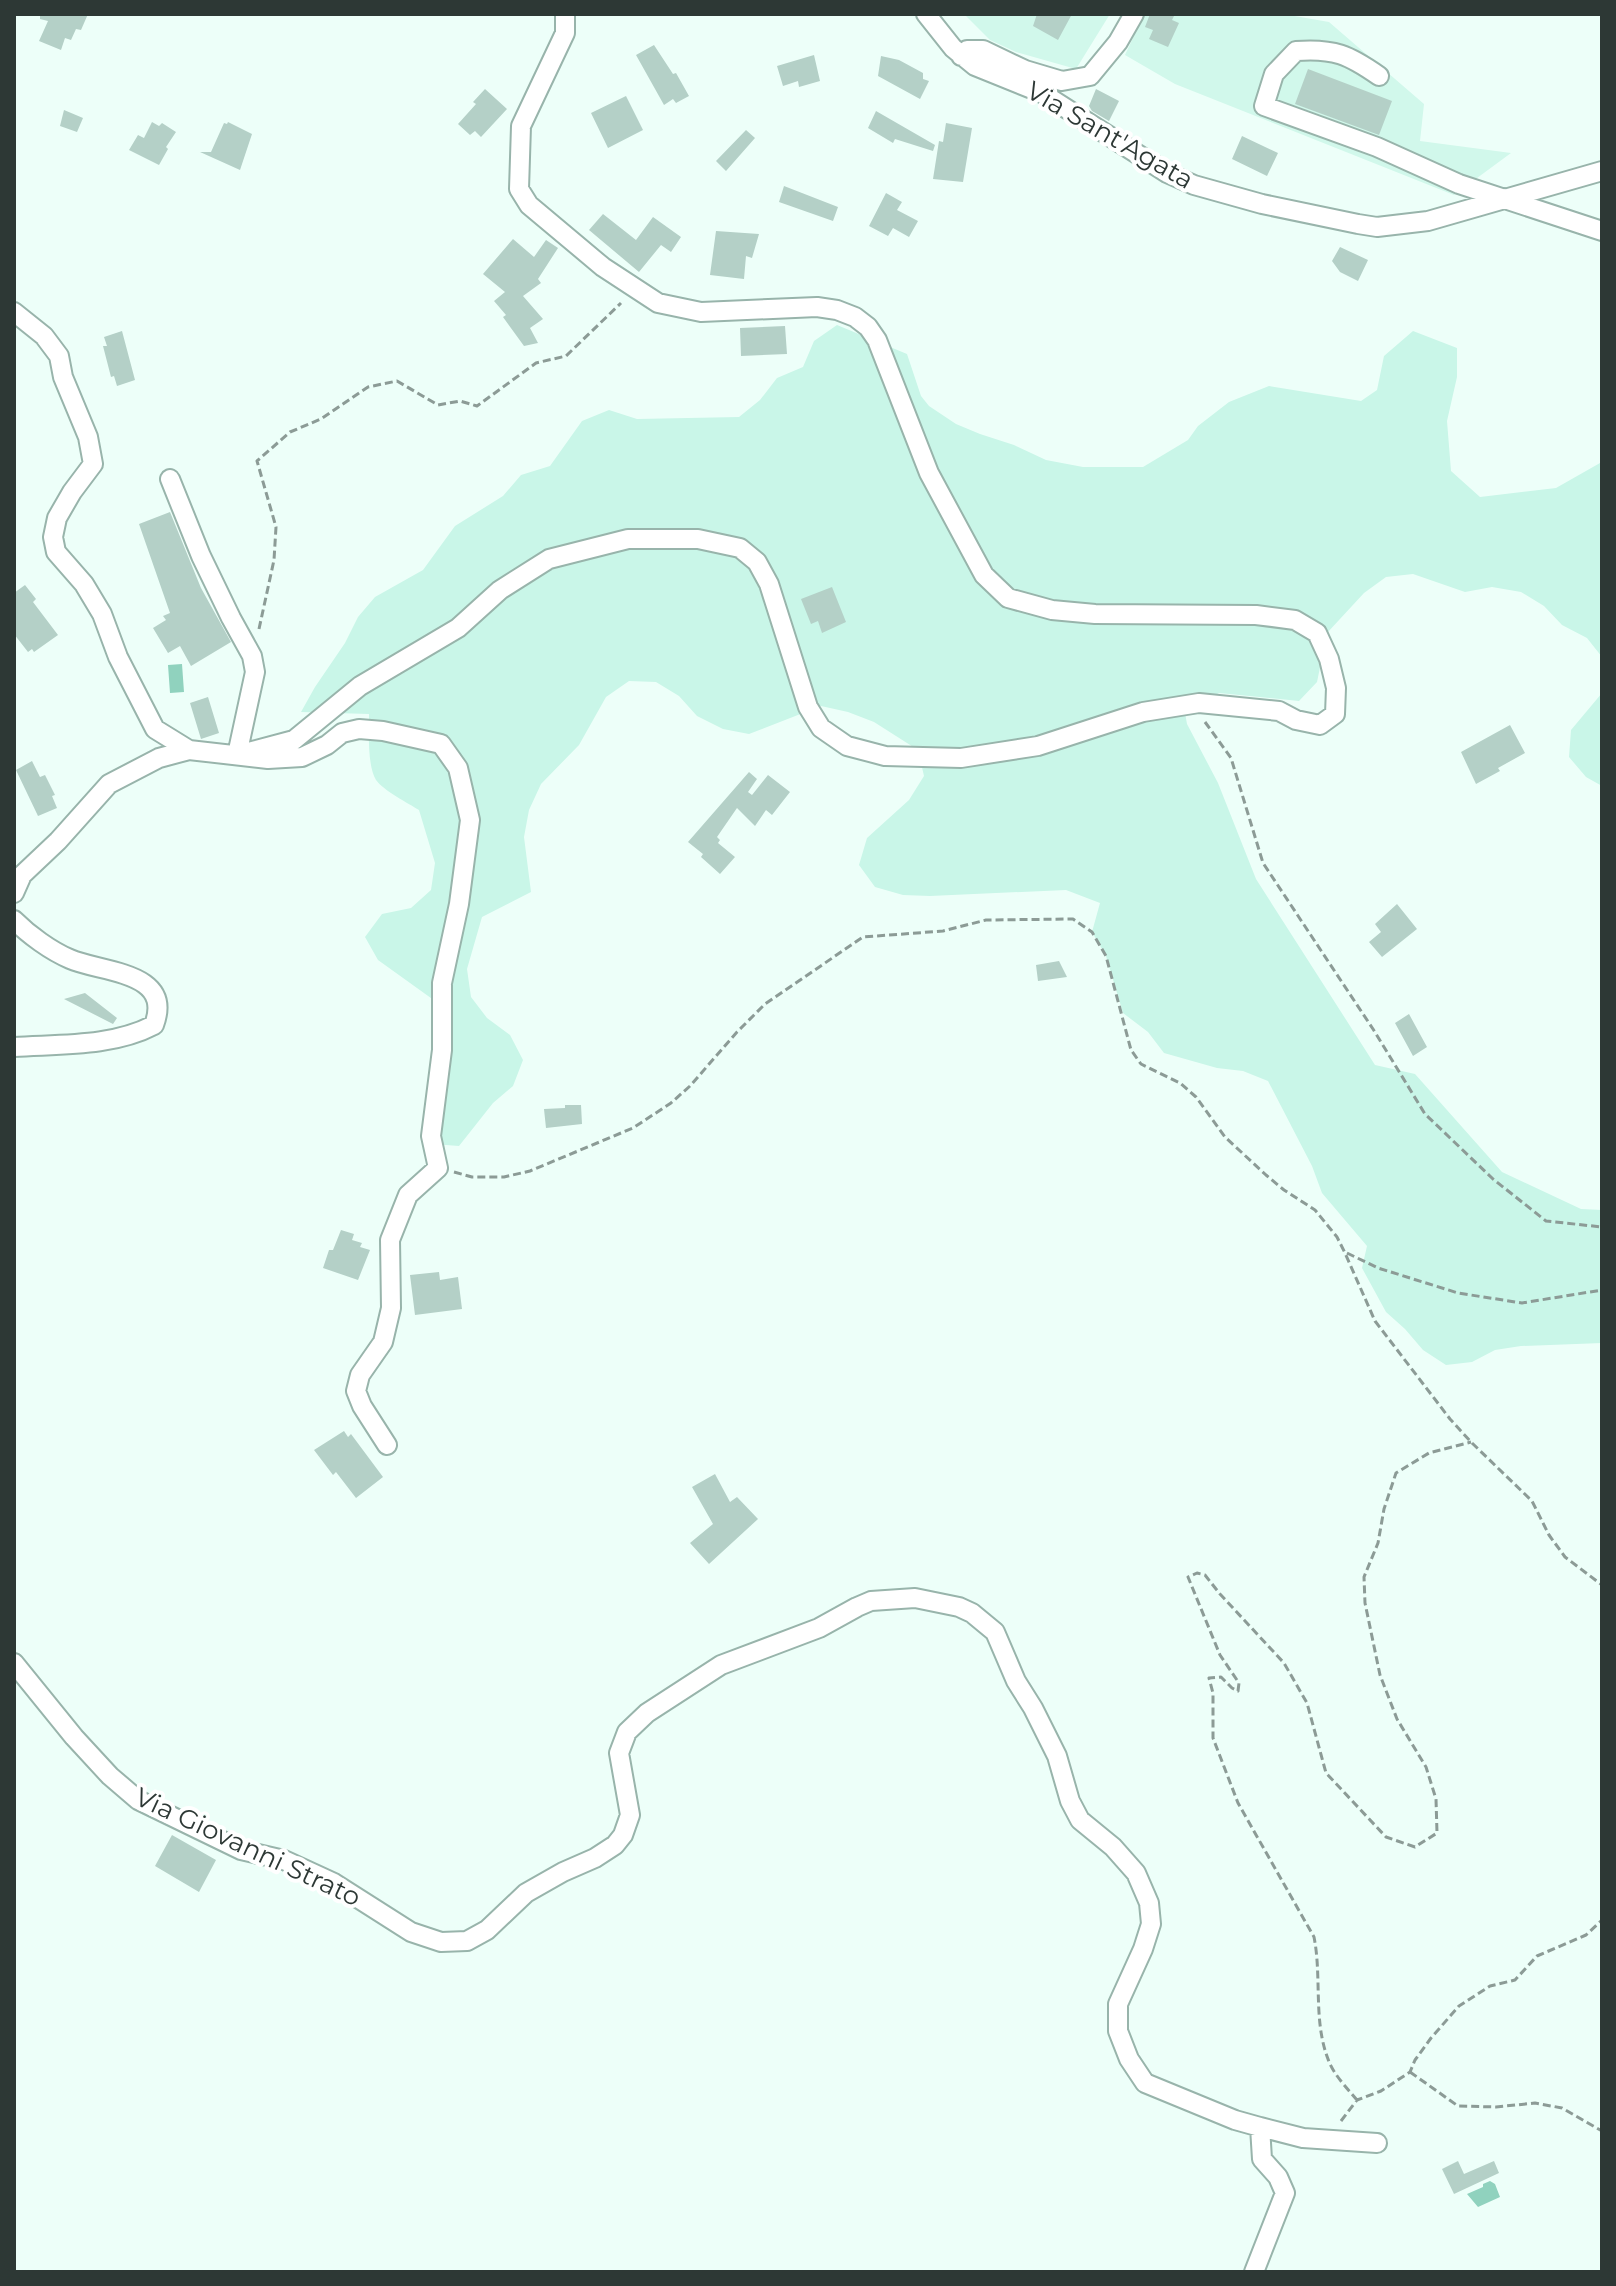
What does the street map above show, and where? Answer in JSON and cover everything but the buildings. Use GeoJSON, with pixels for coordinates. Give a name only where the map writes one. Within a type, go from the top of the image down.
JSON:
{"type":"FeatureCollection","features":[{"type":"Feature","properties":{"kind":"street"},"geometry":{"type":"LineString","coordinates":[[237,755],[294,740],[360,686],[458,628],[500,590],[549,559],[628,539],[698,539],[740,548],[757,562],[769,584],[808,707],[821,728],[847,746],[885,756],[961,758],[1038,746],[1143,712],[1199,703],[1279,711],[1296,720],[1320,725],[1335,714],[1336,688],[1329,659],[1317,633],[1295,620],[1256,615],[1095,614],[1052,610],[1008,598],[984,575],[929,473],[877,340],[868,327],[855,317],[817,307],[701,312],[658,303],[603,267],[529,205],[519,189],[521,126],[565,33],[565,14]]}},
{"type":"Feature","properties":{"kind":"street","name":"Via Sant'Agata"},"geometry":{"type":"LineString","coordinates":[[926,14],[961,56],[975,66],[1042,93],[1167,173],[1223,194],[1377,227],[1428,221],[1602,171]]}},
{"type":"Feature","properties":{"kind":"street"},"geometry":{"type":"LineString","coordinates":[[961,56],[967,50],[983,50],[1025,70],[1062,81],[1090,76],[1118,42],[1134,14]]}},
{"type":"Feature","properties":{"kind":"street"},"geometry":{"type":"LineString","coordinates":[[1379,76],[1355,59],[1322,49],[1296,51],[1274,74],[1264,106],[1377,147],[1459,184],[1602,231]]}},
{"type":"Feature","properties":{"kind":"street"},"geometry":{"type":"LineString","coordinates":[[14,312],[44,336],[59,356],[63,377],[88,437],[93,464],[57,518],[53,537],[56,552],[84,584],[102,614],[118,657],[155,729],[189,750]]}},
{"type":"Feature","properties":{"kind":"street"},"geometry":{"type":"LineString","coordinates":[[170,479],[201,556],[252,656],[255,672],[237,755]]}},
{"type":"Feature","properties":{"kind":"street"},"geometry":{"type":"LineString","coordinates":[[14,893],[22,875],[58,841],[109,784],[159,758],[189,750],[268,759],[302,757],[327,745],[342,733],[359,729],[441,744],[458,768],[470,820],[459,904],[442,983],[442,1050],[431,1136],[438,1168],[408,1195],[390,1240],[391,1308],[383,1342],[360,1375],[356,1391],[387,1445]]}},
{"type":"Feature","properties":{"kind":"street"},"geometry":{"type":"LineString","coordinates":[[14,920],[36,939],[70,959],[132,976],[150,989],[157,1001],[158,1013],[154,1025],[137,1034],[62,1045],[14,1047]]}},
{"type":"Feature","properties":{"kind":"street","name":"Via Giovanni Strato"},"geometry":{"type":"LineString","coordinates":[[14,1663],[74,1737],[110,1776],[138,1800],[241,1850],[284,1860],[334,1883],[411,1932],[441,1942],[467,1941],[487,1930],[526,1893],[595,1858],[615,1845],[623,1835],[630,1815],[619,1753],[627,1732],[647,1713],[721,1665],[819,1628],[871,1601],[915,1598],[959,1607],[972,1613],[995,1632],[1016,1681],[1057,1756],[1070,1801],[1080,1820],[1113,1847],[1136,1873],[1149,1903],[1151,1924],[1118,2004],[1118,2031],[1129,2059],[1145,2083],[1260,2127],[1303,2138],[1377,2143]]}},
{"type":"Feature","properties":{"kind":"street"},"geometry":{"type":"LineString","coordinates":[[1254,2272],[1285,2193],[1278,2177],[1262,2159],[1260,2127]]}},
{"type":"Feature","properties":{"kind":"path"},"geometry":{"type":"LineString","coordinates":[[252,656],[274,560],[276,527],[257,461],[290,432],[321,419],[368,387],[397,381],[438,405],[460,401],[477,406],[536,363],[566,356],[620,306],[630,284]]}},
{"type":"Feature","properties":{"kind":"path"},"geometry":{"type":"LineString","coordinates":[[1199,703],[1205,723],[1231,758],[1263,863],[1373,1029],[1425,1114],[1493,1179],[1546,1221],[1602,1227]]}},
{"type":"Feature","properties":{"kind":"path"},"geometry":{"type":"LineString","coordinates":[[438,1168],[472,1177],[504,1177],[530,1171],[633,1128],[671,1103],[690,1086],[765,1004],[863,937],[943,931],[986,920],[1073,919],[1092,932],[1106,956],[1131,1050],[1141,1064],[1180,1083],[1196,1097],[1225,1137],[1284,1190],[1315,1210],[1345,1253],[1375,1321],[1450,1419],[1532,1501],[1549,1535],[1565,1557],[1602,1585]]}},
{"type":"Feature","properties":{"kind":"path"},"geometry":{"type":"LineString","coordinates":[[1345,1253],[1378,1268],[1458,1293],[1522,1303],[1602,1290]]}},
{"type":"Feature","properties":{"kind":"path"},"geometry":{"type":"LineString","coordinates":[[1357,2100],[1328,2061],[1318,2014],[1318,1959],[1314,1937],[1238,1803],[1213,1738],[1213,1693],[1209,1678],[1221,1677],[1238,1691],[1239,1683],[1220,1655],[1188,1577],[1197,1573],[1205,1575],[1284,1663],[1307,1703],[1326,1773],[1386,1837],[1415,1847],[1437,1833],[1436,1799],[1426,1767],[1397,1719],[1380,1675],[1365,1603],[1364,1577],[1378,1543],[1384,1509],[1396,1473],[1429,1453],[1471,1442]]}},
{"type":"Feature","properties":{"kind":"path"},"geometry":{"type":"LineString","coordinates":[[1327,2140],[1357,2100],[1381,2091],[1410,2072],[1431,2038],[1459,2006],[1490,1986],[1515,1980],[1537,1956],[1586,1935],[1602,1920]]}},
{"type":"Feature","properties":{"kind":"path"},"geometry":{"type":"LineString","coordinates":[[1410,2072],[1458,2106],[1548,2105],[1562,2108],[1602,2131]]}},
{"type":"Feature","properties":{"kind":"shaded area"},"geometry":{"type":"Polygon","coordinates":[[[964,14],[1110,14],[1076,69],[1016,52],[990,40],[964,14]]]}},
{"type":"Feature","properties":{"kind":"shaded area"},"geometry":{"type":"Polygon","coordinates":[[[1144,14],[1283,14],[1329,22],[1424,104],[1420,141],[1511,153],[1454,195],[1175,84],[1125,55],[1144,14]]]}},
{"type":"Feature","properties":{"kind":"shaded area"},"geometry":{"type":"Polygon","coordinates":[[[837,325],[907,354],[921,396],[929,406],[956,424],[1046,460],[1083,467],[1143,467],[1188,440],[1198,426],[1229,402],[1269,386],[1361,401],[1377,390],[1384,356],[1413,331],[1457,348],[1457,377],[1447,421],[1451,471],[1480,497],[1556,488],[1600,463],[1602,458],[1602,657],[1587,638],[1562,625],[1544,606],[1521,592],[1492,587],[1465,592],[1413,574],[1386,577],[1364,593],[1327,633],[1317,682],[1299,701],[1219,693],[1185,713],[1187,724],[1218,783],[1256,879],[1375,1065],[1415,1074],[1502,1172],[1581,1209],[1602,1210],[1602,1343],[1521,1346],[1495,1350],[1472,1362],[1446,1365],[1423,1350],[1386,1312],[1362,1268],[1367,1246],[1322,1193],[1312,1166],[1268,1081],[1243,1071],[1217,1068],[1164,1053],[1148,1032],[1123,1013],[1106,956],[1092,932],[1100,903],[1066,890],[930,896],[903,895],[875,887],[859,865],[867,838],[909,800],[924,776],[918,750],[874,722],[821,706],[749,734],[723,729],[697,716],[679,696],[656,682],[629,681],[606,697],[579,745],[541,784],[529,810],[524,837],[531,892],[482,917],[467,969],[471,997],[487,1018],[510,1035],[523,1060],[513,1086],[493,1103],[459,1146],[433,1144],[449,1011],[378,960],[365,937],[382,914],[411,908],[431,890],[435,863],[419,810],[376,780],[370,757],[369,714],[301,712],[358,617],[375,597],[423,570],[455,526],[503,496],[521,475],[550,466],[582,421],[609,410],[637,419],[739,417],[760,400],[777,378],[803,367],[814,341],[837,325]]]}},
{"type":"Feature","properties":{"kind":"shaded area"},"geometry":{"type":"Polygon","coordinates":[[[182,664],[184,692],[170,693],[168,665],[182,664]]]}},
{"type":"Feature","properties":{"kind":"shaded area"},"geometry":{"type":"Polygon","coordinates":[[[1602,693],[1602,786],[1586,777],[1569,757],[1571,730],[1602,693]]]}},
{"type":"Feature","properties":{"kind":"shaded area"},"geometry":{"type":"Polygon","coordinates":[[[1490,2181],[1495,2184],[1500,2197],[1478,2207],[1467,2194],[1490,2181]]]}}]}
